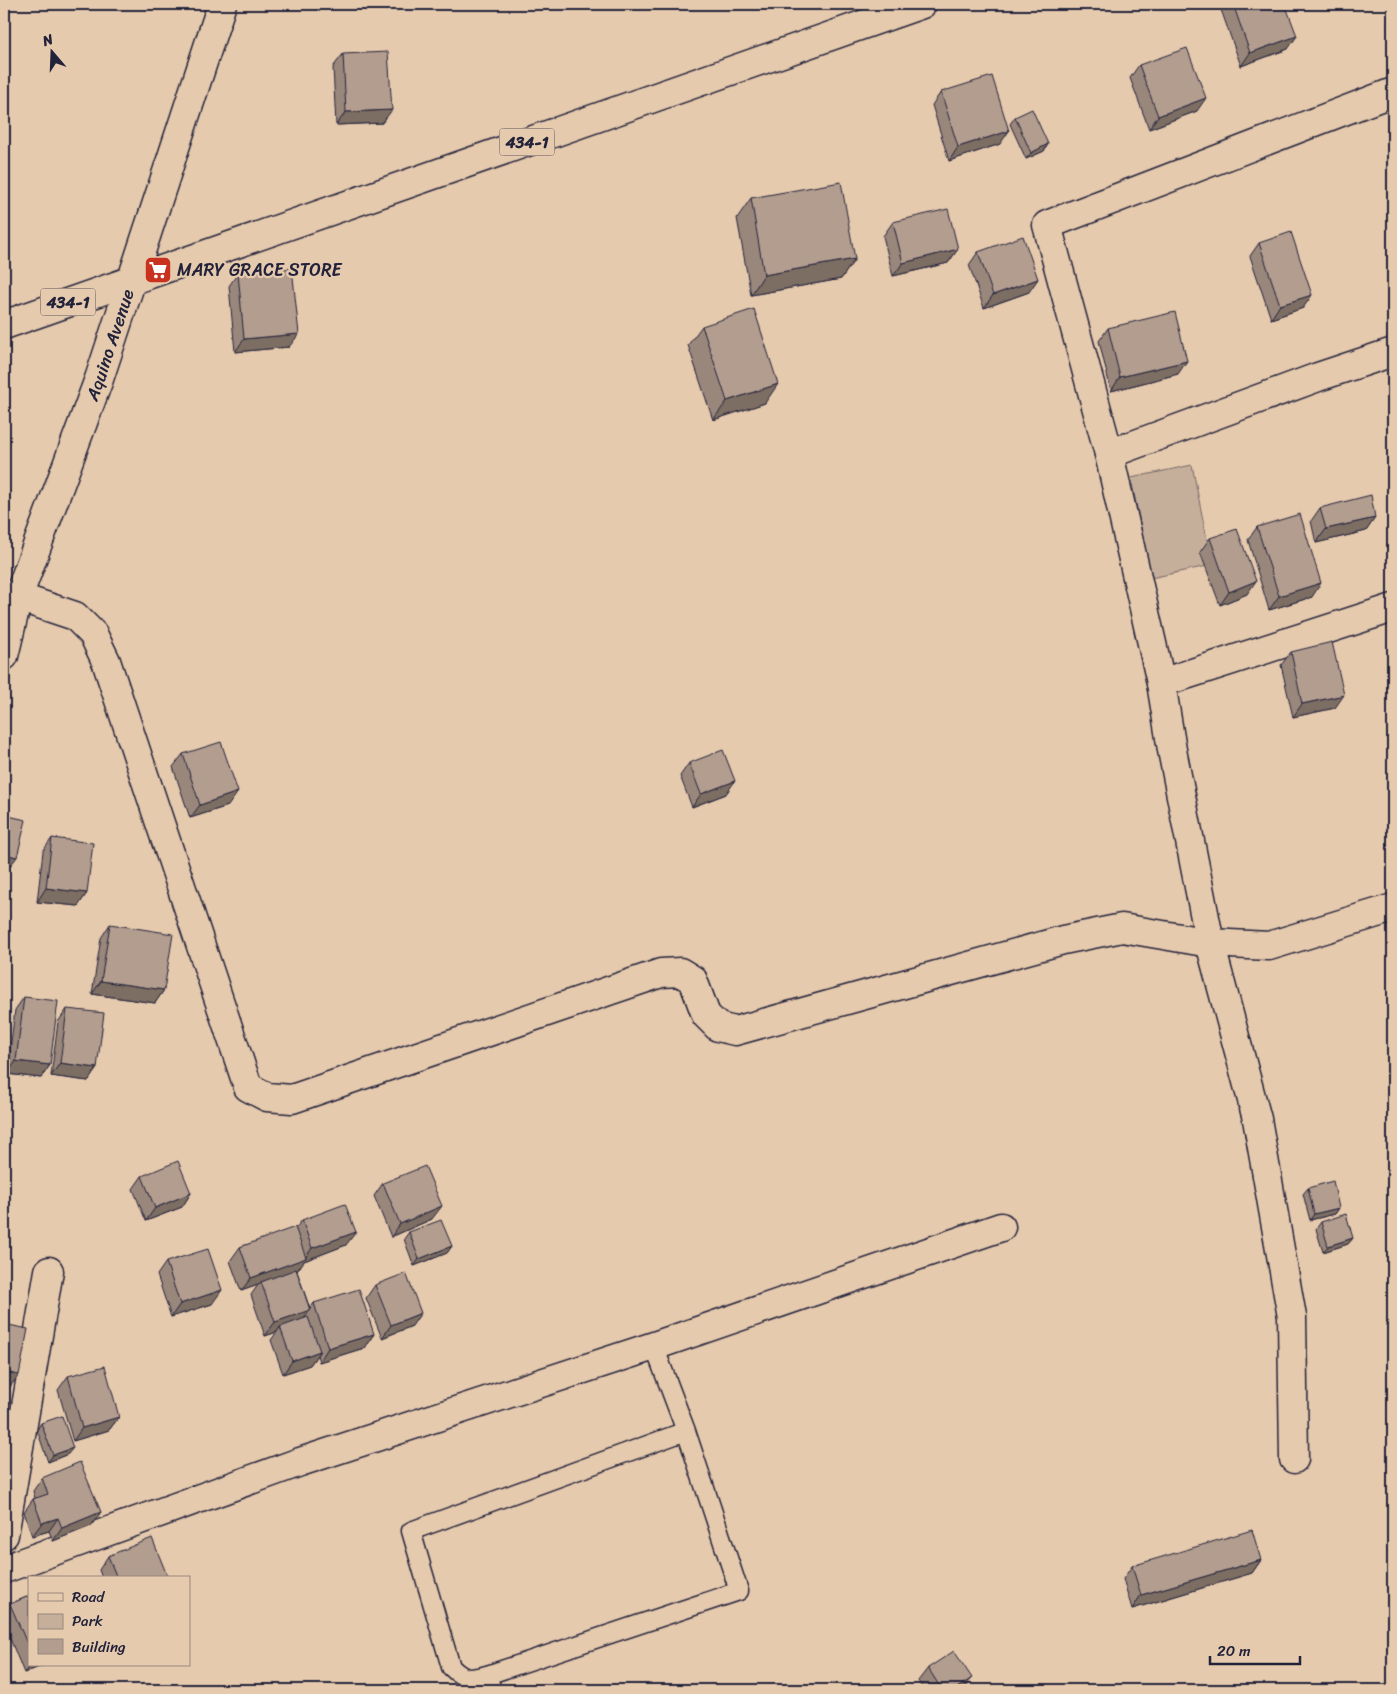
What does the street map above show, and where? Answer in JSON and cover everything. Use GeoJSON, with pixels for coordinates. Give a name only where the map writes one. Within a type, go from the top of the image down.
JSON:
{"type":"FeatureCollection","features":[{"type":"Feature","properties":{"kind":"street","name":"Aquino Avenue"},"geometry":{"type":"LineString","coordinates":[[4,656],[18,597],[99,379],[222,4]]}},
{"type":"Feature","properties":{"kind":"street","name":"434-1"},"geometry":{"type":"LineString","coordinates":[[4,325],[922,4]]}},
{"type":"Feature","properties":{"kind":"street"},"geometry":{"type":"LineString","coordinates":[[1294,1459],[1292,1317],[1257,1119],[1210,943],[1172,750],[1161,683],[1109,454],[1047,226],[1393,92]]}},
{"type":"Feature","properties":{"kind":"street"},"geometry":{"type":"LineString","coordinates":[[1109,454],[1393,352]]}},
{"type":"Feature","properties":{"kind":"street"},"geometry":{"type":"LineString","coordinates":[[18,597],[75,616],[94,634],[106,661],[248,1087],[267,1097],[292,1099],[661,973],[680,972],[693,980],[706,1015],[718,1027],[735,1031],[1063,940],[1122,928],[1210,943],[1270,946],[1393,908]]}},
{"type":"Feature","properties":{"kind":"street"},"geometry":{"type":"LineString","coordinates":[[1161,683],[1393,608]]}},
{"type":"Feature","properties":{"kind":"street"},"geometry":{"type":"LineString","coordinates":[[4,1569],[300,1462],[654,1346],[1001,1227]]}},
{"type":"Feature","properties":{"kind":"street"},"geometry":{"type":"LineString","coordinates":[[4,1535],[48,1271]]}},
{"type":"Feature","properties":{"kind":"lane"},"geometry":{"type":"LineString","coordinates":[[654,1346],[686,1431],[739,1591],[490,1683],[460,1676],[451,1668],[410,1531],[686,1431]]}},
{"type":"Feature","properties":{"kind":"green space"},"geometry":{"type":"Polygon","coordinates":[[[1192,465],[1212,565],[1151,578],[1131,478],[1192,465]]]}},
{"type":"Feature","properties":{"kind":"building"},"geometry":{"type":"Polygon","coordinates":[[[1233,4],[1285,4],[1297,36],[1250,53],[1233,4]]]}},
{"type":"Feature","properties":{"kind":"building"},"geometry":{"type":"Polygon","coordinates":[[[1187,48],[1206,98],[1158,116],[1139,65],[1187,48]]]}},
{"type":"Feature","properties":{"kind":"building"},"geometry":{"type":"Polygon","coordinates":[[[388,52],[392,110],[346,112],[343,54],[388,52]]]}},
{"type":"Feature","properties":{"kind":"building"},"geometry":{"type":"Polygon","coordinates":[[[992,76],[1009,131],[958,147],[941,92],[992,76]]]}},
{"type":"Feature","properties":{"kind":"building"},"geometry":{"type":"Polygon","coordinates":[[[1032,109],[1048,144],[1031,153],[1015,117],[1032,109]]]}},
{"type":"Feature","properties":{"kind":"building"},"geometry":{"type":"Polygon","coordinates":[[[841,182],[855,259],[764,275],[751,198],[841,182]]]}},
{"type":"Feature","properties":{"kind":"building"},"geometry":{"type":"Polygon","coordinates":[[[948,209],[958,249],[903,263],[893,222],[948,209]]]}},
{"type":"Feature","properties":{"kind":"building"},"geometry":{"type":"Polygon","coordinates":[[[1291,232],[1312,295],[1280,305],[1259,243],[1291,232]]]}},
{"type":"Feature","properties":{"kind":"building"},"geometry":{"type":"Polygon","coordinates":[[[1023,236],[1038,279],[993,295],[978,252],[1023,236]]]}},
{"type":"Feature","properties":{"kind":"building"},"geometry":{"type":"Polygon","coordinates":[[[292,268],[299,334],[244,339],[238,273],[292,268]]]}},
{"type":"Feature","properties":{"kind":"building"},"geometry":{"type":"Polygon","coordinates":[[[754,309],[778,384],[727,401],[702,326],[754,309]]]}},
{"type":"Feature","properties":{"kind":"building"},"geometry":{"type":"Polygon","coordinates":[[[1175,312],[1187,361],[1120,377],[1108,328],[1175,312]]]}},
{"type":"Feature","properties":{"kind":"building"},"geometry":{"type":"Polygon","coordinates":[[[1371,495],[1375,518],[1326,529],[1320,508],[1371,495]]]}},
{"type":"Feature","properties":{"kind":"building"},"geometry":{"type":"Polygon","coordinates":[[[1300,514],[1321,583],[1279,596],[1257,527],[1300,514]]]}},
{"type":"Feature","properties":{"kind":"building"},"geometry":{"type":"Polygon","coordinates":[[[1237,529],[1256,581],[1229,592],[1210,538],[1237,529]]]}},
{"type":"Feature","properties":{"kind":"building"},"geometry":{"type":"Polygon","coordinates":[[[1332,642],[1344,695],[1302,704],[1291,652],[1332,642]]]}},
{"type":"Feature","properties":{"kind":"building"},"geometry":{"type":"Polygon","coordinates":[[[221,742],[238,792],[200,805],[183,754],[221,742]]]}},
{"type":"Feature","properties":{"kind":"building"},"geometry":{"type":"Polygon","coordinates":[[[723,750],[735,781],[701,794],[689,763],[723,750]]]}},
{"type":"Feature","properties":{"kind":"building"},"geometry":{"type":"Polygon","coordinates":[[[4,815],[26,820],[17,857],[4,854],[4,815]]]}},
{"type":"Feature","properties":{"kind":"building"},"geometry":{"type":"Polygon","coordinates":[[[52,838],[93,843],[87,893],[46,888],[52,838]]]}},
{"type":"Feature","properties":{"kind":"building"},"geometry":{"type":"Polygon","coordinates":[[[110,924],[173,934],[164,990],[101,981],[110,924]]]}},
{"type":"Feature","properties":{"kind":"building"},"geometry":{"type":"Polygon","coordinates":[[[24,997],[58,1001],[50,1065],[16,1061],[24,997]]]}},
{"type":"Feature","properties":{"kind":"building"},"geometry":{"type":"Polygon","coordinates":[[[67,1009],[104,1013],[97,1068],[60,1063],[67,1009]]]}},
{"type":"Feature","properties":{"kind":"building"},"geometry":{"type":"Polygon","coordinates":[[[178,1161],[191,1193],[155,1208],[142,1176],[178,1161]]]}},
{"type":"Feature","properties":{"kind":"building"},"geometry":{"type":"Polygon","coordinates":[[[425,1166],[442,1206],[400,1224],[383,1183],[425,1166]]]}},
{"type":"Feature","properties":{"kind":"building"},"geometry":{"type":"Polygon","coordinates":[[[1333,1181],[1339,1208],[1314,1214],[1308,1188],[1333,1181]]]}},
{"type":"Feature","properties":{"kind":"building"},"geometry":{"type":"Polygon","coordinates":[[[345,1204],[356,1232],[312,1248],[302,1220],[345,1204]]]}},
{"type":"Feature","properties":{"kind":"building"},"geometry":{"type":"Polygon","coordinates":[[[1346,1214],[1353,1238],[1328,1246],[1321,1222],[1346,1214]]]}},
{"type":"Feature","properties":{"kind":"building"},"geometry":{"type":"Polygon","coordinates":[[[441,1220],[452,1246],[419,1259],[409,1232],[441,1220]]]}},
{"type":"Feature","properties":{"kind":"building"},"geometry":{"type":"Polygon","coordinates":[[[295,1227],[306,1258],[251,1278],[240,1247],[295,1227]]]}},
{"type":"Feature","properties":{"kind":"building"},"geometry":{"type":"Polygon","coordinates":[[[208,1249],[222,1290],[180,1304],[166,1262],[208,1249]]]}},
{"type":"Feature","properties":{"kind":"building"},"geometry":{"type":"Polygon","coordinates":[[[296,1269],[310,1310],[275,1322],[261,1282],[296,1269]]]}},
{"type":"Feature","properties":{"kind":"building"},"geometry":{"type":"Polygon","coordinates":[[[406,1273],[421,1313],[391,1325],[375,1285],[406,1273]]]}},
{"type":"Feature","properties":{"kind":"building"},"geometry":{"type":"Polygon","coordinates":[[[359,1289],[374,1334],[328,1348],[314,1303],[359,1289]]]}},
{"type":"Feature","properties":{"kind":"building"},"geometry":{"type":"Polygon","coordinates":[[[308,1317],[320,1351],[292,1361],[280,1327],[308,1317]]]}},
{"type":"Feature","properties":{"kind":"building"},"geometry":{"type":"Polygon","coordinates":[[[4,1324],[28,1329],[19,1375],[4,1372],[4,1324]]]}},
{"type":"Feature","properties":{"kind":"building"},"geometry":{"type":"Polygon","coordinates":[[[105,1366],[119,1417],[82,1428],[68,1376],[105,1366]]]}},
{"type":"Feature","properties":{"kind":"building"},"geometry":{"type":"Polygon","coordinates":[[[62,1416],[73,1448],[53,1455],[41,1423],[62,1416]]]}},
{"type":"Feature","properties":{"kind":"building"},"geometry":{"type":"Polygon","coordinates":[[[80,1462],[101,1512],[62,1528],[58,1518],[42,1523],[33,1499],[48,1494],[42,1478],[80,1462]]]}},
{"type":"Feature","properties":{"kind":"building"},"geometry":{"type":"Polygon","coordinates":[[[1252,1530],[1261,1560],[1141,1595],[1132,1566],[1252,1530]]]}},
{"type":"Feature","properties":{"kind":"building"},"geometry":{"type":"Polygon","coordinates":[[[152,1538],[167,1576],[116,1576],[108,1556],[152,1538]]]}},
{"type":"Feature","properties":{"kind":"building"},"geometry":{"type":"Polygon","coordinates":[[[28,1596],[28,1646],[10,1604],[28,1596]]]}},
{"type":"Feature","properties":{"kind":"building"},"geometry":{"type":"Polygon","coordinates":[[[954,1651],[972,1678],[954,1690],[942,1690],[928,1668],[954,1651]]]}},
{"type":"Feature","properties":{"kind":"place","name":"MARY GRACE STORE"},"geometry":{"type":"Point","coordinates":[158,270]}}]}
